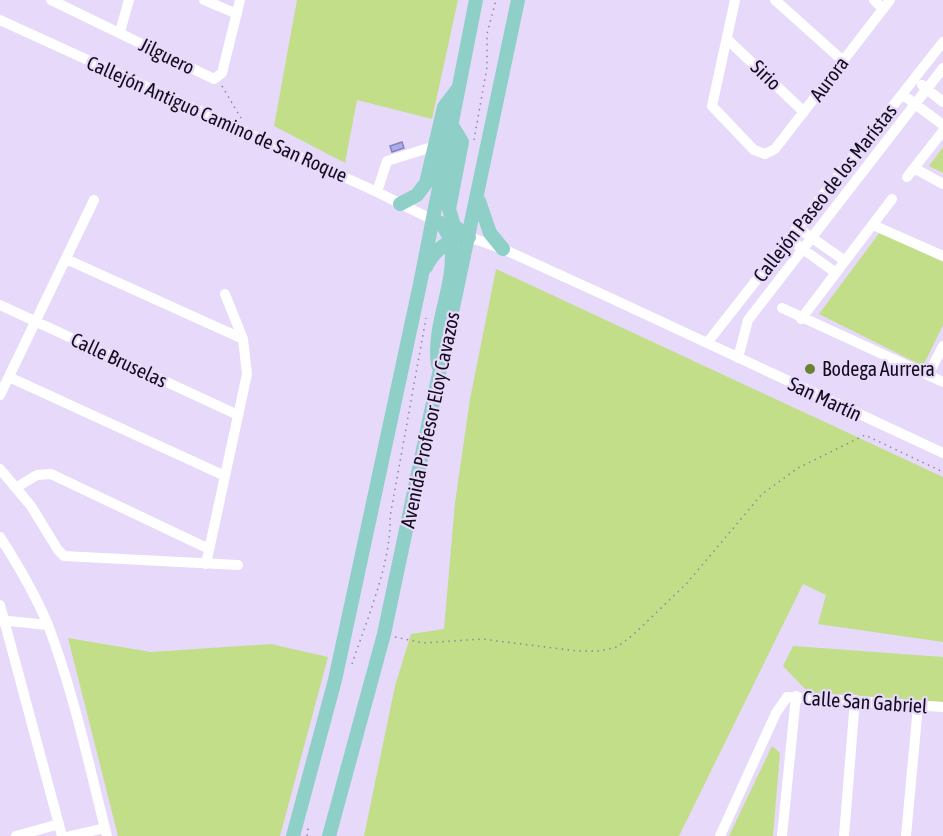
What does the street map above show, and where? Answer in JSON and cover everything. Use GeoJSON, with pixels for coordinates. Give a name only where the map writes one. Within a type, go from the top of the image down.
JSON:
{"type":"FeatureCollection","features":[{"type":"Feature","properties":{"kind":"main road","name":"Avenida Profesor Eloy Cavazos"},"geometry":{"type":"LineString","coordinates":[[292,836],[335,680],[424,272],[476,0]]}},
{"type":"Feature","properties":{"kind":"main road","name":"Avenida Profesor Eloy Cavazos"},"geometry":{"type":"LineString","coordinates":[[329,836],[337,798],[384,634],[518,0]]}},
{"type":"Feature","properties":{"kind":"main road"},"geometry":{"type":"LineString","coordinates":[[400,204],[417,195],[426,183],[444,107],[458,89]]}},
{"type":"Feature","properties":{"kind":"main road"},"geometry":{"type":"LineString","coordinates":[[451,124],[462,142],[449,209],[454,226],[469,237]]}},
{"type":"Feature","properties":{"kind":"main road"},"geometry":{"type":"LineString","coordinates":[[477,195],[489,233],[502,249]]}},
{"type":"Feature","properties":{"kind":"main road"},"geometry":{"type":"LineString","coordinates":[[433,220],[441,223],[451,241],[449,273],[435,344],[440,376]]}},
{"type":"Feature","properties":{"kind":"main road"},"geometry":{"type":"LineString","coordinates":[[424,272],[430,259],[451,241],[469,237]]}},
{"type":"Feature","properties":{"kind":"main road"},"geometry":{"type":"LineString","coordinates":[[424,272],[436,262],[445,265],[449,273]]}},
{"type":"Feature","properties":{"kind":"street","name":"Jilguero"},"geometry":{"type":"LineString","coordinates":[[51,0],[216,79]]}},
{"type":"Feature","properties":{"kind":"street"},"geometry":{"type":"LineString","coordinates":[[120,32],[129,0]]}},
{"type":"Feature","properties":{"kind":"street"},"geometry":{"type":"LineString","coordinates":[[204,0],[237,14]]}},
{"type":"Feature","properties":{"kind":"street"},"geometry":{"type":"LineString","coordinates":[[216,79],[222,73],[240,0]]}},
{"type":"Feature","properties":{"kind":"street"},"geometry":{"type":"LineString","coordinates":[[727,39],[735,0]]}},
{"type":"Feature","properties":{"kind":"street"},"geometry":{"type":"LineString","coordinates":[[775,0],[842,60]]}},
{"type":"Feature","properties":{"kind":"street"},"geometry":{"type":"LineString","coordinates":[[874,0],[887,4]]}},
{"type":"Feature","properties":{"kind":"street","name":"Aurora"},"geometry":{"type":"LineString","coordinates":[[727,39],[712,106],[754,150],[765,154],[775,149],[887,4]]}},
{"type":"Feature","properties":{"kind":"street","name":"Callejón Antiguo Camino de San Roque"},"geometry":{"type":"LineString","coordinates":[[0,20],[377,192],[433,220]]}},
{"type":"Feature","properties":{"kind":"street","name":"Sirio"},"geometry":{"type":"LineString","coordinates":[[727,39],[804,112]]}},
{"type":"Feature","properties":{"kind":"street","name":"Callejón Paseo de los Marístas"},"geometry":{"type":"LineString","coordinates":[[707,344],[943,42]]}},
{"type":"Feature","properties":{"kind":"street","name":"Callejón Paseo de los Marístas"},"geometry":{"type":"LineString","coordinates":[[738,358],[748,320],[943,68]]}},
{"type":"Feature","properties":{"kind":"street"},"geometry":{"type":"LineString","coordinates":[[915,79],[943,102]]}},
{"type":"Feature","properties":{"kind":"street"},"geometry":{"type":"LineString","coordinates":[[902,94],[943,126]]}},
{"type":"Feature","properties":{"kind":"street"},"geometry":{"type":"LineString","coordinates":[[907,177],[943,131]]}},
{"type":"Feature","properties":{"kind":"street"},"geometry":{"type":"LineString","coordinates":[[377,192],[387,161],[435,146]]}},
{"type":"Feature","properties":{"kind":"street"},"geometry":{"type":"LineString","coordinates":[[914,168],[943,184]]}},
{"type":"Feature","properties":{"kind":"street"},"geometry":{"type":"LineString","coordinates":[[801,318],[892,199]]}},
{"type":"Feature","properties":{"kind":"street"},"geometry":{"type":"LineString","coordinates":[[0,395],[94,200]]}},
{"type":"Feature","properties":{"kind":"street"},"geometry":{"type":"LineString","coordinates":[[873,225],[943,256]]}},
{"type":"Feature","properties":{"kind":"street"},"geometry":{"type":"LineString","coordinates":[[798,228],[845,261]]}},
{"type":"Feature","properties":{"kind":"street"},"geometry":{"type":"LineString","coordinates":[[469,237],[502,249],[707,344]]}},
{"type":"Feature","properties":{"kind":"street"},"geometry":{"type":"LineString","coordinates":[[789,238],[836,273]]}},
{"type":"Feature","properties":{"kind":"street"},"geometry":{"type":"LineString","coordinates":[[66,259],[243,339]]}},
{"type":"Feature","properties":{"kind":"street"},"geometry":{"type":"LineString","coordinates":[[206,564],[247,374],[243,339],[225,294]]}},
{"type":"Feature","properties":{"kind":"street","name":"Calle Bruselas"},"geometry":{"type":"LineString","coordinates":[[0,305],[238,415]]}},
{"type":"Feature","properties":{"kind":"street"},"geometry":{"type":"LineString","coordinates":[[782,308],[943,382]]}},
{"type":"Feature","properties":{"kind":"street","name":"San Martín"},"geometry":{"type":"LineString","coordinates":[[707,344],[943,453]]}},
{"type":"Feature","properties":{"kind":"street"},"geometry":{"type":"LineString","coordinates":[[928,375],[943,345]]}},
{"type":"Feature","properties":{"kind":"street"},"geometry":{"type":"LineString","coordinates":[[9,377],[225,476]]}},
{"type":"Feature","properties":{"kind":"street"},"geometry":{"type":"LineString","coordinates":[[0,469],[17,487],[64,556],[238,566]]}},
{"type":"Feature","properties":{"kind":"street"},"geometry":{"type":"LineString","coordinates":[[17,487],[37,475],[51,474],[210,549]]}},
{"type":"Feature","properties":{"kind":"street"},"geometry":{"type":"LineString","coordinates":[[0,537],[24,576],[47,625],[83,740],[106,832],[70,836]]}},
{"type":"Feature","properties":{"kind":"street"},"geometry":{"type":"LineString","coordinates":[[0,605],[62,836]]}},
{"type":"Feature","properties":{"kind":"street"},"geometry":{"type":"LineString","coordinates":[[3,620],[47,625]]}},
{"type":"Feature","properties":{"kind":"street"},"geometry":{"type":"LineString","coordinates":[[720,836],[776,713],[791,697]]}},
{"type":"Feature","properties":{"kind":"street"},"geometry":{"type":"LineString","coordinates":[[782,836],[791,697]]}},
{"type":"Feature","properties":{"kind":"street","name":"Calle San Gabriel"},"geometry":{"type":"LineString","coordinates":[[791,697],[943,707]]}},
{"type":"Feature","properties":{"kind":"street"},"geometry":{"type":"LineString","coordinates":[[844,836],[855,700]]}},
{"type":"Feature","properties":{"kind":"street"},"geometry":{"type":"LineString","coordinates":[[906,836],[918,706]]}},
{"type":"Feature","properties":{"kind":"street"},"geometry":{"type":"LineString","coordinates":[[16,836],[59,824]]}},
{"type":"Feature","properties":{"kind":"path"},"geometry":{"type":"LineString","coordinates":[[473,144],[487,68],[487,34],[496,0]]}},
{"type":"Feature","properties":{"kind":"path"},"geometry":{"type":"LineString","coordinates":[[216,79],[250,134]]}},
{"type":"Feature","properties":{"kind":"path"},"geometry":{"type":"LineString","coordinates":[[374,597],[391,530],[390,517],[426,318]]}},
{"type":"Feature","properties":{"kind":"path"},"geometry":{"type":"LineString","coordinates":[[384,634],[423,643],[482,639],[578,651],[599,651],[617,647],[633,635],[687,583],[762,494],[798,468],[865,435],[943,472]]}},
{"type":"Feature","properties":{"kind":"green space"},"geometry":{"type":"Polygon","coordinates":[[[297,0],[458,0],[432,119],[357,100],[345,163],[274,126],[297,0]]]}},
{"type":"Feature","properties":{"kind":"green space"},"geometry":{"type":"Polygon","coordinates":[[[943,147],[943,173],[929,166],[943,147]]]}},
{"type":"Feature","properties":{"kind":"green space"},"geometry":{"type":"Polygon","coordinates":[[[880,232],[943,262],[943,325],[923,366],[819,314],[880,232]]]}},
{"type":"Feature","properties":{"kind":"green space"},"geometry":{"type":"Polygon","coordinates":[[[496,269],[943,477],[943,642],[818,624],[826,595],[803,584],[679,836],[364,836],[395,686],[411,634],[444,629],[455,503],[470,399],[496,269]]]}},
{"type":"Feature","properties":{"kind":"green space"},"geometry":{"type":"Polygon","coordinates":[[[68,638],[151,652],[271,644],[328,657],[280,836],[118,836],[68,638]]]}},
{"type":"Feature","properties":{"kind":"green space"},"geometry":{"type":"Polygon","coordinates":[[[793,646],[943,657],[943,702],[808,692],[783,666],[793,646]]]}},
{"type":"Feature","properties":{"kind":"green space"},"geometry":{"type":"Polygon","coordinates":[[[772,746],[780,753],[773,836],[729,836],[772,746]]]}},
{"type":"Feature","properties":{"kind":"building"},"geometry":{"type":"Polygon","coordinates":[[[402,142],[404,148],[392,152],[390,146],[402,142]]]}},
{"type":"Feature","properties":{"kind":"place","name":"Bodega Aurrera"},"geometry":{"type":"Point","coordinates":[810,369]}}]}
